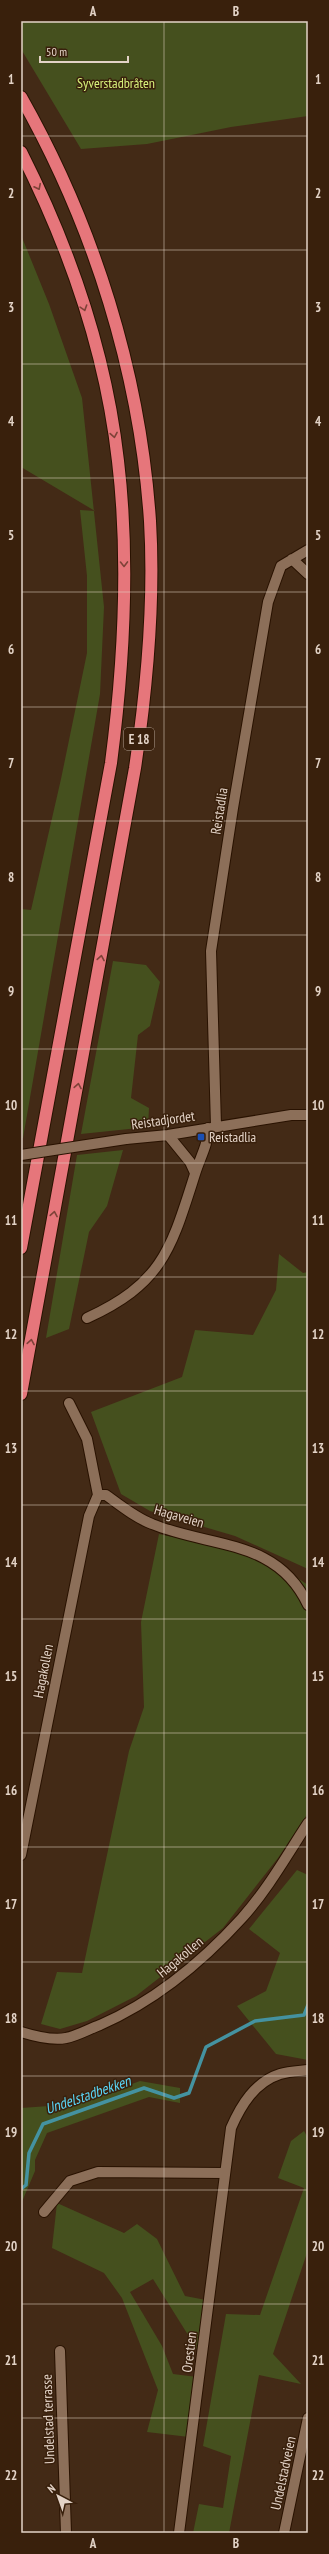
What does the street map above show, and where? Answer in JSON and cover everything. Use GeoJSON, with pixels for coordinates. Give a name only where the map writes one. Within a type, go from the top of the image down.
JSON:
{"type":"FeatureCollection","features":[{"type":"Feature","properties":{"kind":"highway","name":"E 18"},"geometry":{"type":"LineString","coordinates":[[21,97],[66,186],[93,252],[115,321],[132,396],[143,455],[150,522],[151,580],[145,702],[135,768],[21,1394]]}},
{"type":"Feature","properties":{"kind":"highway","name":"E 18"},"geometry":{"type":"LineString","coordinates":[[21,152],[43,196],[69,264],[96,351],[118,460],[124,527],[124,583],[119,698],[111,763],[33,1191],[21,1248]]}},
{"type":"Feature","properties":{"kind":"street","name":"Reistadlia"},"geometry":{"type":"LineString","coordinates":[[87,1318],[115,1305],[142,1286],[162,1261],[189,1198],[195,1173],[208,1141],[212,1127],[211,987],[215,920],[268,602],[281,566],[308,550]]}},
{"type":"Feature","properties":{"kind":"street"},"geometry":{"type":"LineString","coordinates":[[292,559],[308,574]]}},
{"type":"Feature","properties":{"kind":"street","name":"Reistadjordet"},"geometry":{"type":"LineString","coordinates":[[21,1155],[126,1139],[168,1135],[291,1115],[308,1114]]}},
{"type":"Feature","properties":{"kind":"street"},"geometry":{"type":"LineString","coordinates":[[168,1135],[190,1162],[195,1173]]}},
{"type":"Feature","properties":{"kind":"street"},"geometry":{"type":"LineString","coordinates":[[69,1403],[87,1439],[98,1495]]}},
{"type":"Feature","properties":{"kind":"street","name":"Hagaveien"},"geometry":{"type":"LineString","coordinates":[[98,1495],[106,1496],[153,1525],[230,1544],[269,1560],[290,1577],[303,1594],[308,1605]]}},
{"type":"Feature","properties":{"kind":"street","name":"Hagakollen"},"geometry":{"type":"LineString","coordinates":[[21,1855],[89,1516],[98,1495]]}},
{"type":"Feature","properties":{"kind":"street","name":"Hagakollen"},"geometry":{"type":"LineString","coordinates":[[21,2032],[46,2038],[66,2038],[120,2016],[152,1998],[194,1965],[243,1917],[271,1881],[308,1823]]}},
{"type":"Feature","properties":{"kind":"street","name":"Orestien"},"geometry":{"type":"LineString","coordinates":[[179,2533],[215,2258],[224,2173],[231,2128],[246,2099],[260,2085],[280,2074],[308,2070]]}},
{"type":"Feature","properties":{"kind":"street"},"geometry":{"type":"LineString","coordinates":[[44,2212],[70,2181],[98,2172],[224,2173]]}},
{"type":"Feature","properties":{"kind":"street","name":"Undelstad terrasse"},"geometry":{"type":"LineString","coordinates":[[60,2352],[66,2533]]}},
{"type":"Feature","properties":{"kind":"street","name":"Undelstadveien"},"geometry":{"type":"LineString","coordinates":[[284,2533],[308,2418]]}},
{"type":"Feature","properties":{"kind":"green space","name":"Syverstadbråten"},"geometry":{"type":"Polygon","coordinates":[[[21,21],[308,21],[308,116],[231,127],[147,144],[81,149],[21,49],[21,21]]]}},
{"type":"Feature","properties":{"kind":"green space"},"geometry":{"type":"Polygon","coordinates":[[[21,235],[49,304],[82,398],[94,510],[21,467],[21,235]]]}},
{"type":"Feature","properties":{"kind":"green space"},"geometry":{"type":"Polygon","coordinates":[[[80,510],[94,511],[104,607],[100,694],[23,1138],[21,1138],[21,909],[31,910],[61,779],[87,653],[87,576],[80,510]]]}},
{"type":"Feature","properties":{"kind":"green space"},"geometry":{"type":"Polygon","coordinates":[[[113,961],[146,965],[160,982],[150,1026],[138,1035],[131,1098],[149,1108],[148,1127],[81,1134],[113,961]]]}},
{"type":"Feature","properties":{"kind":"green space"},"geometry":{"type":"Polygon","coordinates":[[[123,1150],[107,1206],[89,1232],[69,1329],[46,1338],[77,1155],[123,1150]]]}},
{"type":"Feature","properties":{"kind":"green space"},"geometry":{"type":"Polygon","coordinates":[[[279,1254],[303,1273],[308,1272],[308,1569],[235,1536],[150,1511],[121,1494],[91,1412],[182,1377],[195,1330],[253,1335],[276,1290],[279,1254]]]}},
{"type":"Feature","properties":{"kind":"green space"},"geometry":{"type":"Polygon","coordinates":[[[159,1534],[252,1554],[277,1564],[308,1585],[308,1813],[278,1858],[223,1928],[136,1996],[87,2021],[60,2029],[41,2024],[57,1972],[82,1973],[129,1751],[144,1707],[141,1622],[159,1534]]]}},
{"type":"Feature","properties":{"kind":"green space"},"geometry":{"type":"Polygon","coordinates":[[[297,1870],[308,1875],[308,2060],[276,2054],[237,2006],[266,1991],[280,1953],[249,1929],[297,1870]]]}},
{"type":"Feature","properties":{"kind":"green space"},"geometry":{"type":"Polygon","coordinates":[[[140,2081],[180,2088],[180,2103],[149,2097],[47,2133],[35,2160],[35,2171],[21,2204],[21,2108],[77,2104],[140,2081]]]}},
{"type":"Feature","properties":{"kind":"green space"},"geometry":{"type":"Polygon","coordinates":[[[304,2131],[308,2138],[308,2250],[273,2354],[301,2384],[259,2375],[229,2533],[193,2533],[199,2504],[223,2508],[231,2456],[203,2446],[226,2314],[260,2315],[304,2188],[278,2178],[291,2141],[304,2131]]]}},
{"type":"Feature","properties":{"kind":"green space"},"geometry":{"type":"Polygon","coordinates":[[[57,2203],[124,2233],[137,2224],[157,2239],[185,2296],[206,2300],[200,2354],[153,2279],[130,2292],[162,2346],[173,2374],[197,2377],[189,2437],[147,2432],[158,2390],[122,2298],[104,2273],[52,2248],[57,2203]]]}},
{"type":"Feature","properties":{"kind":"waterway","name":"Undelstadbekken"},"geometry":{"type":"LineString","coordinates":[[21,2189],[26,2185],[29,2153],[43,2124],[144,2088],[174,2098],[189,2093],[206,2047],[255,2021],[304,2015],[308,2005]]}},
{"type":"Feature","properties":{"kind":"place","name":"Reistadlia"},"geometry":{"type":"Point","coordinates":[201,1137]}}]}
